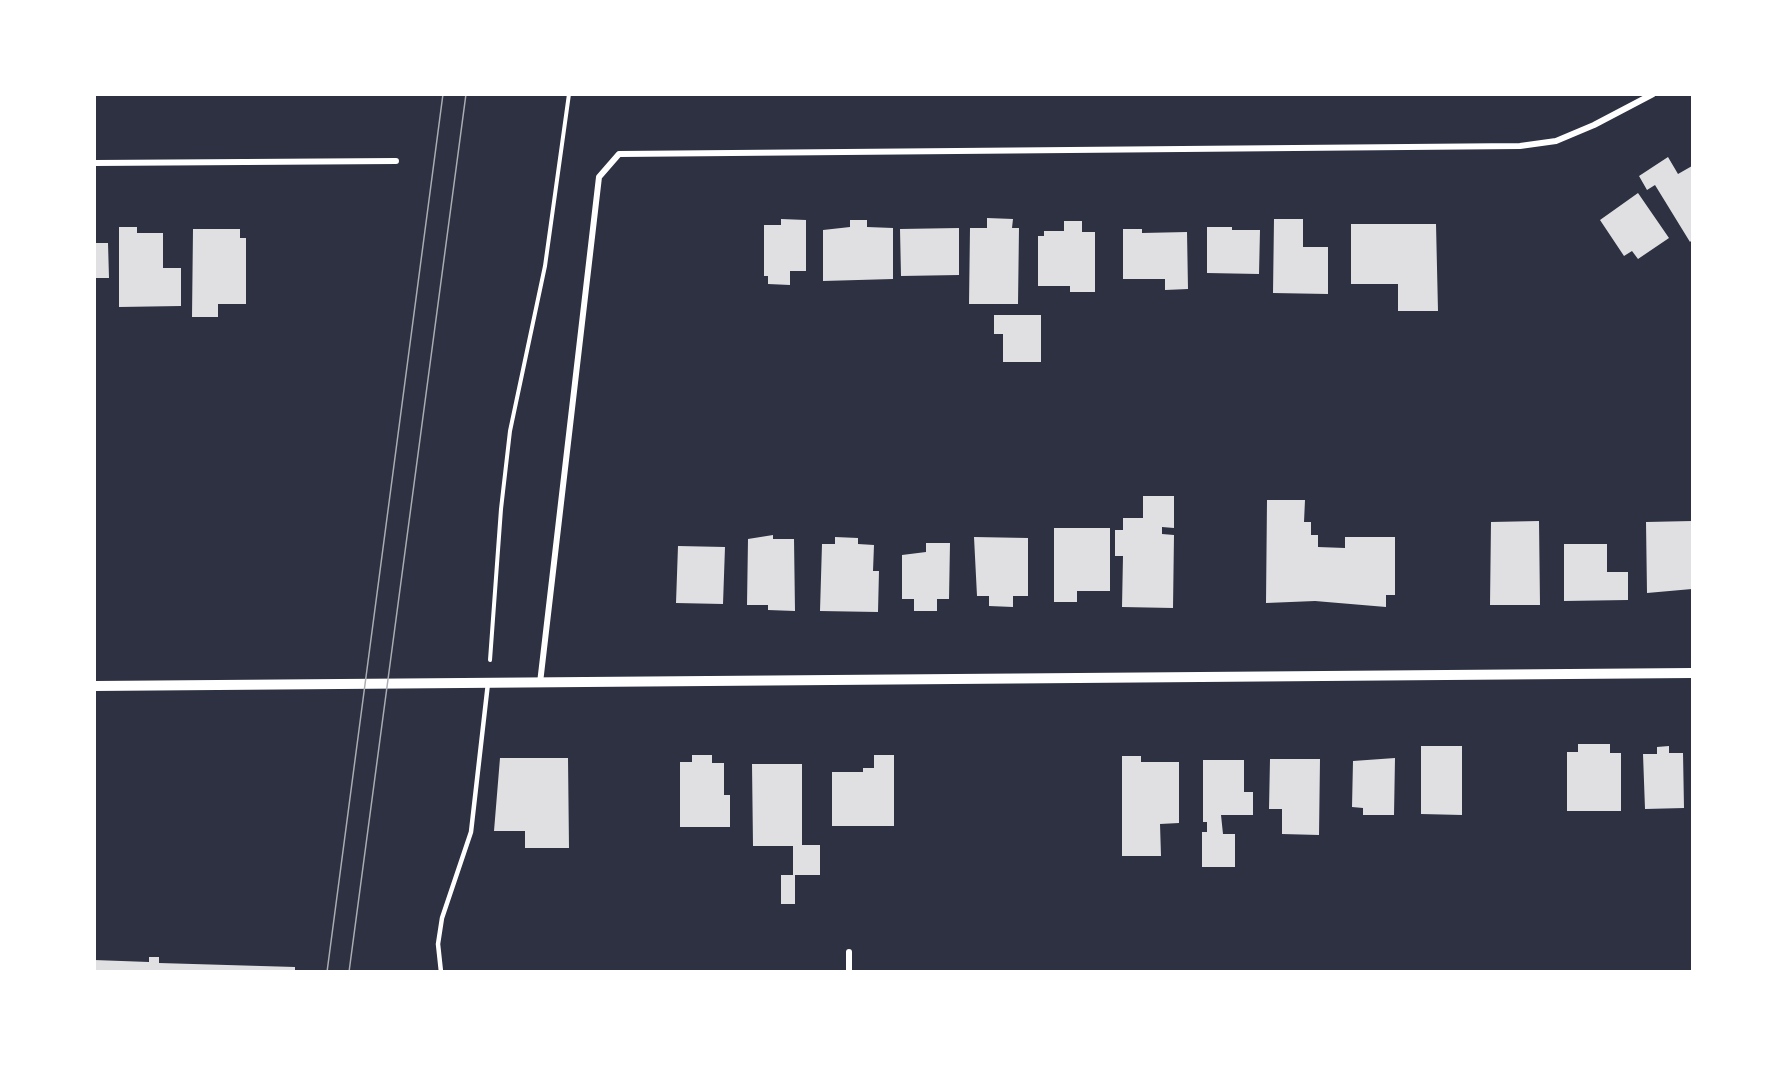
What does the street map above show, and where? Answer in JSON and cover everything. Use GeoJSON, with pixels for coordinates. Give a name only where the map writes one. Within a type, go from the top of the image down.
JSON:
{"type":"FeatureCollection","features":[{"type":"Feature","properties":{"kind":"street"},"geometry":{"type":"LineString","coordinates":[[540,683],[599,177],[619,154],[1520,146],[1556,141],[1594,125],[1653,94]]}},
{"type":"Feature","properties":{"kind":"street"},"geometry":{"type":"LineString","coordinates":[[94,163],[396,161]]}},
{"type":"Feature","properties":{"kind":"street"},"geometry":{"type":"LineString","coordinates":[[94,686],[1692,673]]}},
{"type":"Feature","properties":{"kind":"street"},"geometry":{"type":"LineString","coordinates":[[849,952],[849,972]]}},
{"type":"Feature","properties":{"kind":"lane"},"geometry":{"type":"LineString","coordinates":[[441,972],[438,944],[442,918],[471,832],[488,683]]}},
{"type":"Feature","properties":{"kind":"path"},"geometry":{"type":"LineString","coordinates":[[488,683],[501,509],[510,430],[545,267],[569,94]]}},
{"type":"Feature","properties":{"kind":"building"},"geometry":{"type":"Polygon","coordinates":[[[1668,157],[1678,174],[1692,166],[1692,240],[1690,242],[1655,185],[1647,190],[1639,176],[1668,157]]]}},
{"type":"Feature","properties":{"kind":"building"},"geometry":{"type":"Polygon","coordinates":[[[1638,193],[1669,238],[1638,259],[1632,251],[1624,256],[1600,220],[1638,193]]]}},
{"type":"Feature","properties":{"kind":"building"},"geometry":{"type":"Polygon","coordinates":[[[987,218],[1013,219],[1012,228],[1019,228],[1018,304],[969,304],[970,228],[987,228],[987,218]]]}},
{"type":"Feature","properties":{"kind":"building"},"geometry":{"type":"Polygon","coordinates":[[[781,219],[806,220],[806,271],[790,271],[790,285],[768,284],[768,276],[764,276],[764,225],[781,225],[781,219]]]}},
{"type":"Feature","properties":{"kind":"building"},"geometry":{"type":"Polygon","coordinates":[[[1274,219],[1303,219],[1303,247],[1328,247],[1328,294],[1273,293],[1274,219]]]}},
{"type":"Feature","properties":{"kind":"building"},"geometry":{"type":"Polygon","coordinates":[[[850,220],[867,220],[867,227],[893,228],[893,279],[823,281],[823,230],[850,227],[850,220]]]}},
{"type":"Feature","properties":{"kind":"building"},"geometry":{"type":"Polygon","coordinates":[[[1064,221],[1082,221],[1082,232],[1095,232],[1095,292],[1070,292],[1070,286],[1038,286],[1038,236],[1044,236],[1044,231],[1064,231],[1064,221]]]}},
{"type":"Feature","properties":{"kind":"building"},"geometry":{"type":"Polygon","coordinates":[[[1351,224],[1436,224],[1438,311],[1398,311],[1398,284],[1351,284],[1351,224]]]}},
{"type":"Feature","properties":{"kind":"building"},"geometry":{"type":"Polygon","coordinates":[[[119,227],[137,227],[137,233],[163,233],[163,268],[181,268],[181,306],[119,307],[119,227]]]}},
{"type":"Feature","properties":{"kind":"building"},"geometry":{"type":"Polygon","coordinates":[[[1207,227],[1260,230],[1259,274],[1207,273],[1207,227]]]}},
{"type":"Feature","properties":{"kind":"building"},"geometry":{"type":"Polygon","coordinates":[[[959,228],[959,275],[901,276],[900,229],[959,228]]]}},
{"type":"Feature","properties":{"kind":"building"},"geometry":{"type":"Polygon","coordinates":[[[193,229],[240,229],[240,238],[246,238],[246,304],[218,304],[218,317],[192,317],[193,229]]]}},
{"type":"Feature","properties":{"kind":"building"},"geometry":{"type":"Polygon","coordinates":[[[1123,229],[1142,229],[1142,233],[1187,232],[1188,289],[1165,290],[1165,279],[1123,279],[1123,229]]]}},
{"type":"Feature","properties":{"kind":"building"},"geometry":{"type":"Polygon","coordinates":[[[94,243],[108,243],[109,278],[94,278],[94,243]]]}},
{"type":"Feature","properties":{"kind":"building"},"geometry":{"type":"Polygon","coordinates":[[[994,315],[1041,315],[1041,362],[1003,362],[1003,334],[994,334],[994,315]]]}},
{"type":"Feature","properties":{"kind":"building"},"geometry":{"type":"Polygon","coordinates":[[[1143,496],[1174,496],[1174,528],[1162,527],[1162,534],[1174,535],[1173,608],[1122,607],[1123,556],[1115,556],[1115,530],[1123,530],[1123,518],[1143,518],[1143,496]]]}},
{"type":"Feature","properties":{"kind":"building"},"geometry":{"type":"Polygon","coordinates":[[[1267,500],[1305,500],[1304,522],[1311,522],[1311,535],[1318,535],[1318,547],[1345,548],[1345,537],[1395,537],[1395,595],[1386,595],[1386,607],[1315,601],[1266,603],[1267,500]]]}},
{"type":"Feature","properties":{"kind":"building"},"geometry":{"type":"Polygon","coordinates":[[[1539,521],[1540,605],[1490,605],[1491,522],[1539,521]]]}},
{"type":"Feature","properties":{"kind":"building"},"geometry":{"type":"Polygon","coordinates":[[[1692,521],[1692,589],[1647,593],[1646,522],[1692,521]]]}},
{"type":"Feature","properties":{"kind":"building"},"geometry":{"type":"Polygon","coordinates":[[[1054,528],[1110,528],[1110,591],[1077,591],[1077,602],[1054,602],[1054,528]]]}},
{"type":"Feature","properties":{"kind":"building"},"geometry":{"type":"Polygon","coordinates":[[[773,535],[773,539],[794,539],[795,611],[768,610],[768,605],[747,605],[748,539],[773,535]]]}},
{"type":"Feature","properties":{"kind":"building"},"geometry":{"type":"Polygon","coordinates":[[[835,537],[858,538],[858,544],[874,545],[873,571],[879,571],[878,612],[820,611],[822,544],[835,544],[835,537]]]}},
{"type":"Feature","properties":{"kind":"building"},"geometry":{"type":"Polygon","coordinates":[[[974,537],[1028,538],[1028,596],[1013,596],[1013,607],[989,606],[989,596],[977,596],[974,537]]]}},
{"type":"Feature","properties":{"kind":"building"},"geometry":{"type":"Polygon","coordinates":[[[926,543],[950,543],[949,599],[937,599],[937,611],[914,611],[914,599],[902,599],[902,555],[926,552],[926,543]]]}},
{"type":"Feature","properties":{"kind":"building"},"geometry":{"type":"Polygon","coordinates":[[[1564,544],[1607,544],[1607,572],[1628,572],[1628,600],[1564,601],[1564,544]]]}},
{"type":"Feature","properties":{"kind":"building"},"geometry":{"type":"Polygon","coordinates":[[[678,546],[725,547],[723,604],[676,603],[678,546]]]}},
{"type":"Feature","properties":{"kind":"building"},"geometry":{"type":"Polygon","coordinates":[[[1578,744],[1610,744],[1610,753],[1621,753],[1621,811],[1567,811],[1567,752],[1578,752],[1578,744]]]}},
{"type":"Feature","properties":{"kind":"building"},"geometry":{"type":"Polygon","coordinates":[[[1421,746],[1462,746],[1462,815],[1421,814],[1421,746]]]}},
{"type":"Feature","properties":{"kind":"building"},"geometry":{"type":"Polygon","coordinates":[[[1669,746],[1669,753],[1683,753],[1684,808],[1645,809],[1643,754],[1657,754],[1657,747],[1669,746]]]}},
{"type":"Feature","properties":{"kind":"building"},"geometry":{"type":"Polygon","coordinates":[[[692,755],[712,755],[712,763],[724,763],[724,795],[730,795],[730,827],[680,827],[680,762],[692,762],[692,755]]]}},
{"type":"Feature","properties":{"kind":"building"},"geometry":{"type":"Polygon","coordinates":[[[874,755],[894,755],[894,826],[832,826],[832,772],[863,772],[863,768],[874,768],[874,755]]]}},
{"type":"Feature","properties":{"kind":"building"},"geometry":{"type":"Polygon","coordinates":[[[1122,756],[1141,756],[1141,762],[1179,762],[1179,823],[1160,824],[1161,856],[1122,856],[1122,756]]]}},
{"type":"Feature","properties":{"kind":"building"},"geometry":{"type":"Polygon","coordinates":[[[500,758],[568,758],[569,848],[525,848],[525,831],[494,831],[500,758]]]}},
{"type":"Feature","properties":{"kind":"building"},"geometry":{"type":"Polygon","coordinates":[[[1395,758],[1394,815],[1363,815],[1363,808],[1352,807],[1353,761],[1395,758]]]}},
{"type":"Feature","properties":{"kind":"building"},"geometry":{"type":"Polygon","coordinates":[[[1270,759],[1320,759],[1319,835],[1282,834],[1282,809],[1269,809],[1270,759]]]}},
{"type":"Feature","properties":{"kind":"building"},"geometry":{"type":"Polygon","coordinates":[[[1203,760],[1244,760],[1244,792],[1253,792],[1253,815],[1221,815],[1223,834],[1235,834],[1235,867],[1202,867],[1202,832],[1207,832],[1207,822],[1203,822],[1203,760]]]}},
{"type":"Feature","properties":{"kind":"building"},"geometry":{"type":"Polygon","coordinates":[[[752,764],[802,764],[802,845],[820,845],[820,875],[795,875],[795,904],[781,904],[781,875],[793,875],[793,846],[753,846],[752,764]]]}},
{"type":"Feature","properties":{"kind":"building"},"geometry":{"type":"Polygon","coordinates":[[[149,957],[159,957],[159,963],[295,967],[295,972],[94,972],[94,960],[149,962],[149,957]]]}},
{"type":"Feature","properties":{"kind":"tram line"},"geometry":{"type":"LineString","coordinates":[[327,972],[443,94]]}},
{"type":"Feature","properties":{"kind":"tram line"},"geometry":{"type":"LineString","coordinates":[[349,972],[466,94]]}}]}
